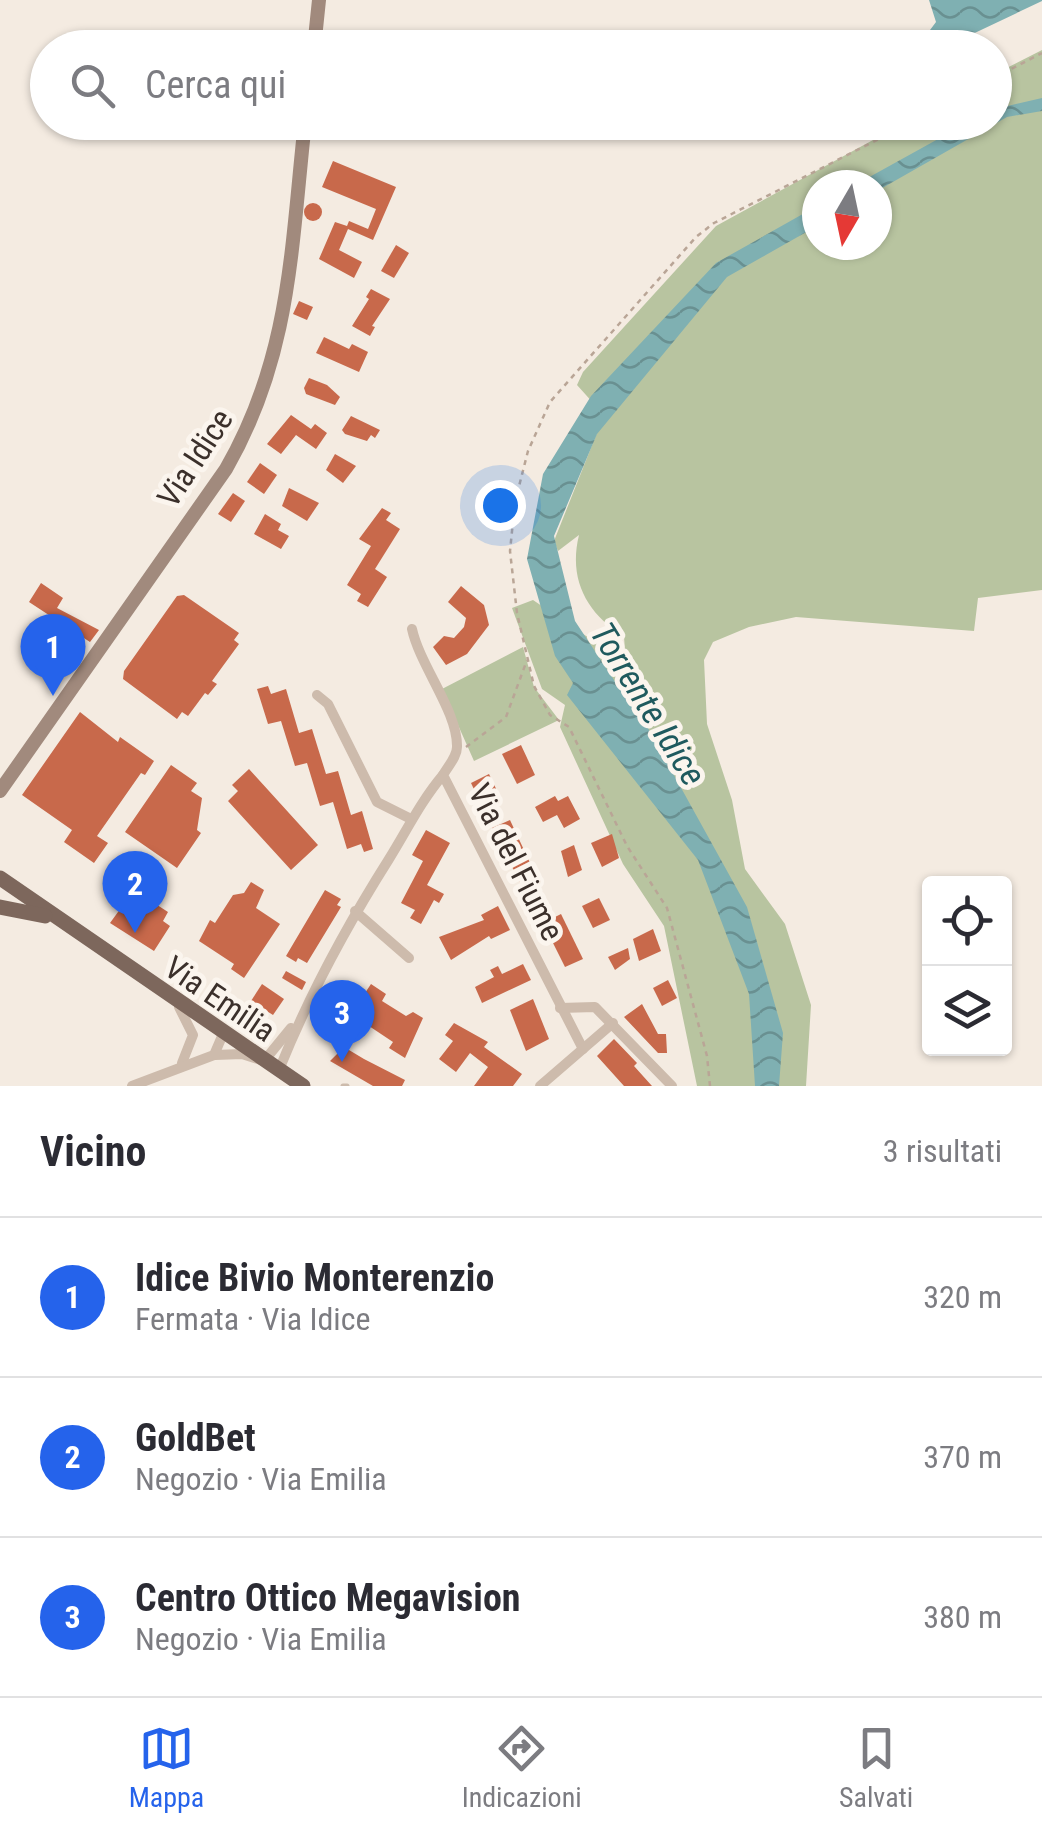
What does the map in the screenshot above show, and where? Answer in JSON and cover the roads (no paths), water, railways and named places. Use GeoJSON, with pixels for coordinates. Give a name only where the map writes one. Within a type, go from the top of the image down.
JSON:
{"type":"FeatureCollection","features":[{"type":"Feature","properties":{"kind":"main road"},"geometry":{"type":"LineString","coordinates":[[316,30],[319,0]]}},
{"type":"Feature","properties":{"kind":"main road","name":"Via Idice"},"geometry":{"type":"LineString","coordinates":[[0,791],[5,778],[226,468],[253,422],[275,358],[284,310],[303,140]]}},
{"type":"Feature","properties":{"kind":"main road","name":"Via Emilia"},"geometry":{"type":"LineString","coordinates":[[0,878],[174,1002],[303,1086]]}},
{"type":"Feature","properties":{"kind":"main road","name":"Via Emilia"},"geometry":{"type":"LineString","coordinates":[[0,908],[58,921]]}},
{"type":"Feature","properties":{"kind":"street","name":"Via del Fiume"},"geometry":{"type":"LineString","coordinates":[[412,629],[417,653],[455,728],[458,751],[443,775],[583,1049]]}},
{"type":"Feature","properties":{"kind":"street"},"geometry":{"type":"LineString","coordinates":[[317,695],[328,704],[377,802],[412,819]]}},
{"type":"Feature","properties":{"kind":"street"},"geometry":{"type":"LineString","coordinates":[[279,1070],[299,1019],[355,911],[443,775]]}},
{"type":"Feature","properties":{"kind":"street"},"geometry":{"type":"LineString","coordinates":[[355,911],[409,958]]}},
{"type":"Feature","properties":{"kind":"street"},"geometry":{"type":"LineString","coordinates":[[174,1002],[192,1029],[191,1046],[181,1064]]}},
{"type":"Feature","properties":{"kind":"street"},"geometry":{"type":"LineString","coordinates":[[560,1008],[596,1007],[672,1086]]}},
{"type":"Feature","properties":{"kind":"street"},"geometry":{"type":"LineString","coordinates":[[132,1086],[181,1064],[214,1055],[242,1054],[264,1061],[299,1019]]}},
{"type":"Feature","properties":{"kind":"street"},"geometry":{"type":"LineString","coordinates":[[540,1086],[613,1024]]}},
{"type":"Feature","properties":{"kind":"street"},"geometry":{"type":"LineString","coordinates":[[214,1055],[222,1034]]}},
{"type":"Feature","properties":{"kind":"water"},"geometry":{"type":"Polygon","coordinates":[[[929,0],[1042,0],[981,30],[930,30],[936,22],[929,0]]]}},
{"type":"Feature","properties":{"kind":"water"},"geometry":{"type":"Polygon","coordinates":[[[1042,98],[1042,111],[1012,116],[1012,105],[1042,98]]]}},
{"type":"Feature","properties":{"kind":"water"},"geometry":{"type":"Polygon","coordinates":[[[936,140],[967,140],[892,182],[892,170],[882,170],[936,140]]]}},
{"type":"Feature","properties":{"kind":"water"},"geometry":{"type":"Polygon","coordinates":[[[802,214],[802,234],[727,277],[597,434],[554,536],[575,621],[618,686],[633,701],[747,907],[783,1033],[779,1086],[755,1086],[749,994],[698,860],[567,695],[573,683],[555,656],[527,559],[543,474],[591,396],[716,263],[802,214]]]}},
{"type":"Feature","properties":{"kind":"place","name":"Idice Bivio Monterenzio"},"geometry":{"type":"Point","coordinates":[53,696]}},
{"type":"Feature","properties":{"kind":"place","name":"GoldBet"},"geometry":{"type":"Point","coordinates":[135,933]}},
{"type":"Feature","properties":{"kind":"place","name":"Centro Ottico Megavision"},"geometry":{"type":"Point","coordinates":[342,1062]}},
{"type":"Feature","properties":{"kind":"water label","name":"Torrente Idice"},"geometry":{"type":"Point","coordinates":[648,704]}}]}
